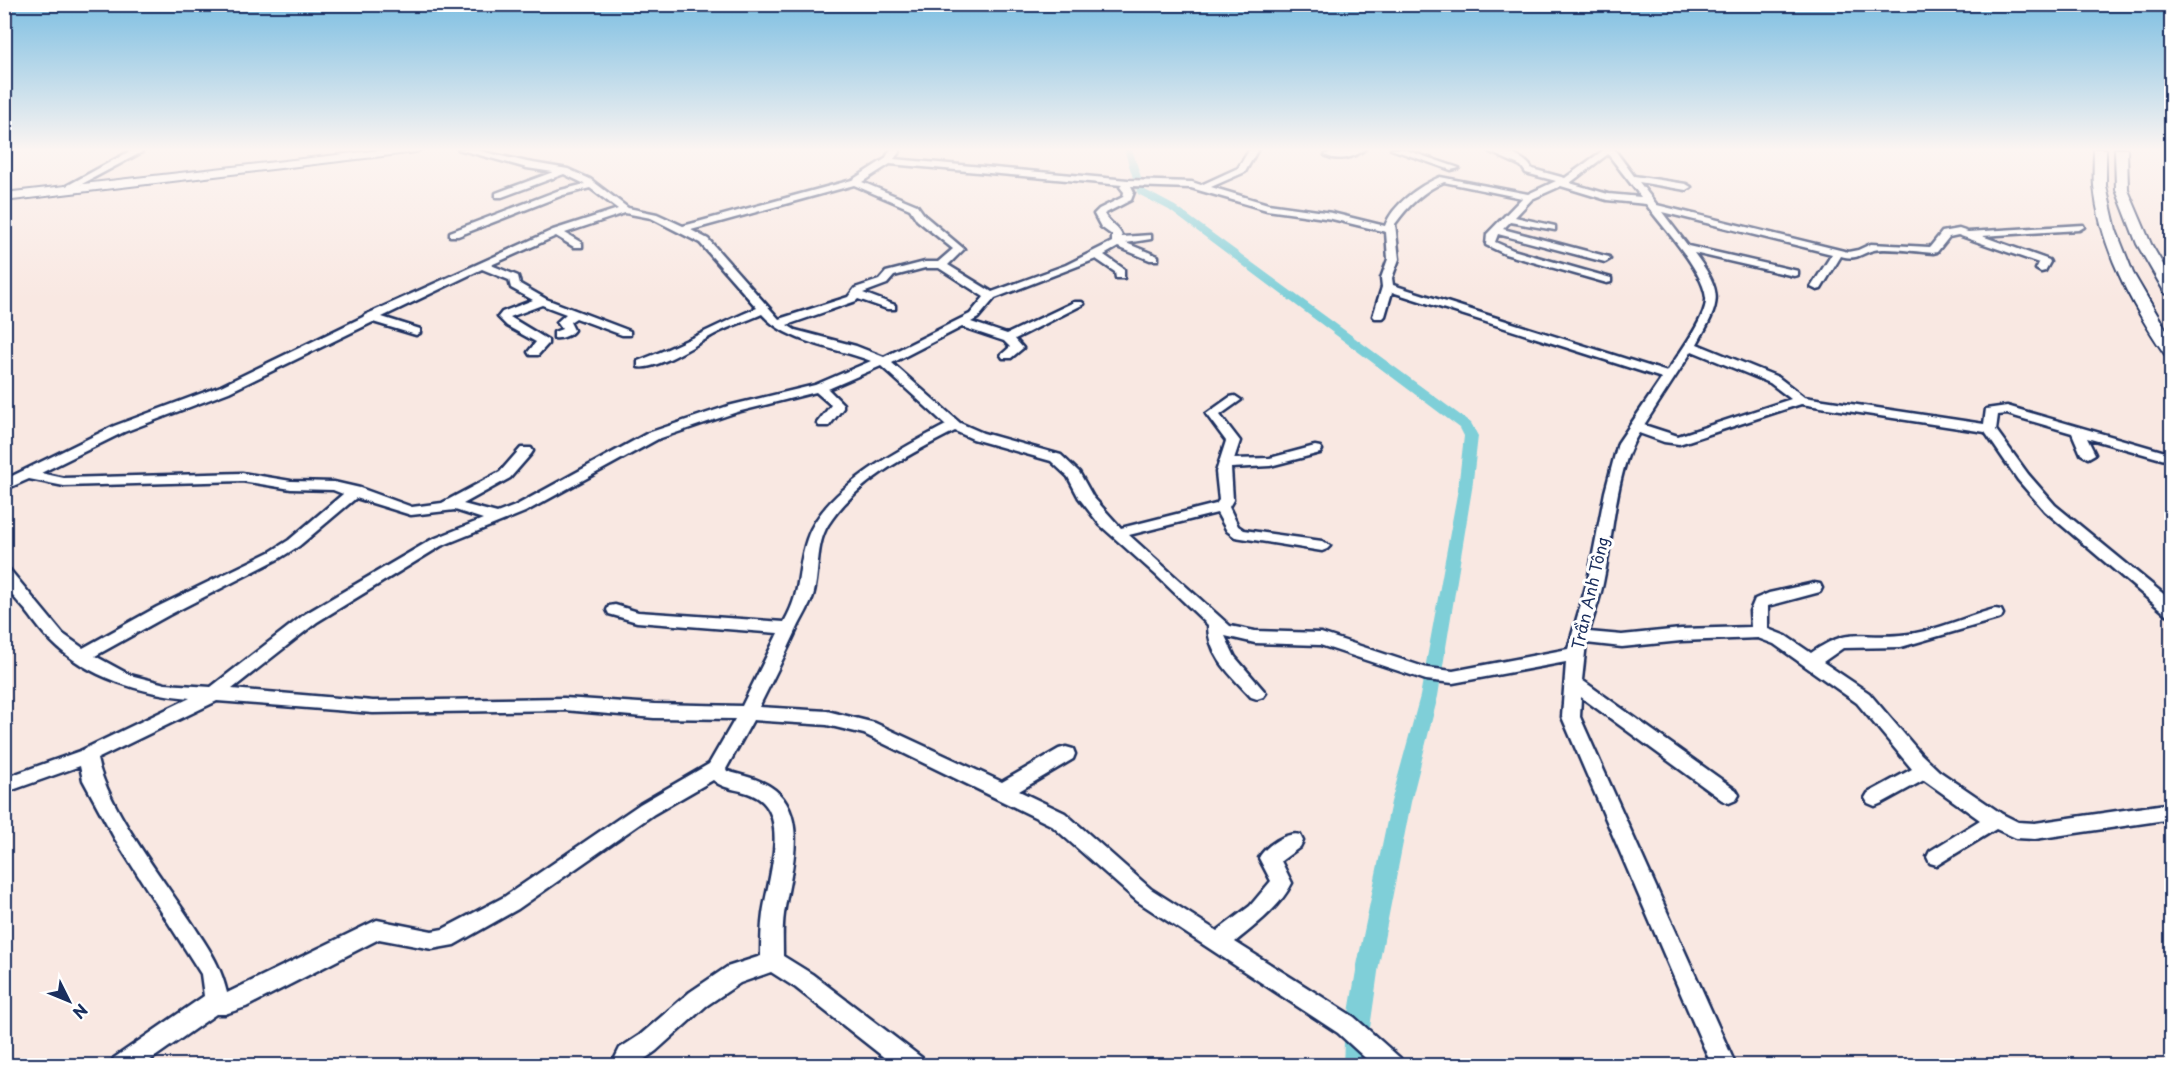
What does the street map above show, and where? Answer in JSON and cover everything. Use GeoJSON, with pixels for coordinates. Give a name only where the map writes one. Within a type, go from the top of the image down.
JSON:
{"type":"FeatureCollection","features":[{"type":"Feature","properties":{"kind":"main road"},"geometry":{"type":"LineString","coordinates":[[2103,199],[2112,237],[2144,308],[2172,352]]}},
{"type":"Feature","properties":{"kind":"main road"},"geometry":{"type":"LineString","coordinates":[[2126,199],[2144,244],[2172,293]]}},
{"type":"Feature","properties":{"kind":"street"},"geometry":{"type":"LineString","coordinates":[[454,234],[547,199]]}},
{"type":"Feature","properties":{"kind":"street"},"geometry":{"type":"LineString","coordinates":[[610,199],[625,210],[654,216],[704,242],[777,324],[791,332],[852,349],[883,362],[956,426],[978,436],[1056,458],[1074,475],[1086,498],[1105,522],[1225,630],[1241,635],[1331,642],[1431,675],[1453,677],[1577,646],[1681,635],[1760,632],[1780,640],[1863,698],[1926,770],[1995,820],[2016,830],[2035,831],[2172,811]]}},
{"type":"Feature","properties":{"kind":"street"},"geometry":{"type":"LineString","coordinates":[[681,230],[794,199]]}},
{"type":"Feature","properties":{"kind":"street"},"geometry":{"type":"LineString","coordinates":[[895,199],[914,207],[921,219],[959,249],[941,265]]}},
{"type":"Feature","properties":{"kind":"street"},"geometry":{"type":"LineString","coordinates":[[1118,242],[1117,234],[1105,225],[1099,214],[1126,199]]}},
{"type":"Feature","properties":{"kind":"street"},"geometry":{"type":"LineString","coordinates":[[1240,199],[1259,205],[1282,205],[1390,230],[1393,235],[1393,267],[1386,279],[1388,287],[1379,316]]}},
{"type":"Feature","properties":{"kind":"street"},"geometry":{"type":"LineString","coordinates":[[1390,230],[1394,218],[1411,199]]}},
{"type":"Feature","properties":{"kind":"street"},"geometry":{"type":"LineString","coordinates":[[1527,199],[1489,240],[1494,246],[1607,280]]}},
{"type":"Feature","properties":{"kind":"street"},"geometry":{"type":"LineString","coordinates":[[1623,199],[1651,204],[1837,254],[1857,254],[1871,247],[1926,251],[1936,248],[1946,234],[2079,227]]}},
{"type":"Feature","properties":{"kind":"street","name":"Trần Anh Tông"},"geometry":{"type":"LineString","coordinates":[[1647,199],[1699,267],[1712,298],[1709,312],[1690,346],[1625,443],[1612,492],[1596,580],[1577,646],[1572,682],[1571,717],[1725,1065]]}},
{"type":"Feature","properties":{"kind":"street"},"geometry":{"type":"LineString","coordinates":[[4,486],[30,475],[92,441],[225,389],[369,317],[482,265],[557,232],[625,210]]}},
{"type":"Feature","properties":{"kind":"street"},"geometry":{"type":"LineString","coordinates":[[1508,219],[1551,228]]}},
{"type":"Feature","properties":{"kind":"street"},"geometry":{"type":"LineString","coordinates":[[1497,231],[1608,255],[1593,276]]}},
{"type":"Feature","properties":{"kind":"street"},"geometry":{"type":"LineString","coordinates":[[557,232],[578,246]]}},
{"type":"Feature","properties":{"kind":"street"},"geometry":{"type":"LineString","coordinates":[[1969,234],[2045,262],[2041,269]]}},
{"type":"Feature","properties":{"kind":"street"},"geometry":{"type":"LineString","coordinates":[[4,786],[87,756],[213,696],[311,618],[406,559],[436,543],[520,509],[652,436],[733,409],[819,388],[883,362],[962,323],[980,312],[984,302],[991,297],[1097,255],[1118,242],[1147,237]]}},
{"type":"Feature","properties":{"kind":"street"},"geometry":{"type":"LineString","coordinates":[[1118,242],[1154,258]]}},
{"type":"Feature","properties":{"kind":"street"},"geometry":{"type":"LineString","coordinates":[[1684,248],[1794,273]]}},
{"type":"Feature","properties":{"kind":"street"},"geometry":{"type":"LineString","coordinates":[[1818,286],[1837,254]]}},
{"type":"Feature","properties":{"kind":"street"},"geometry":{"type":"LineString","coordinates":[[1097,255],[1120,271],[1120,276]]}},
{"type":"Feature","properties":{"kind":"street"},"geometry":{"type":"LineString","coordinates":[[482,265],[514,278],[515,286],[542,301],[626,333]]}},
{"type":"Feature","properties":{"kind":"street"},"geometry":{"type":"LineString","coordinates":[[777,324],[852,299],[859,290],[883,282],[890,274],[925,265],[941,265],[991,297]]}},
{"type":"Feature","properties":{"kind":"street"},"geometry":{"type":"LineString","coordinates":[[1388,287],[1668,376]]}},
{"type":"Feature","properties":{"kind":"street"},"geometry":{"type":"LineString","coordinates":[[856,294],[891,307]]}},
{"type":"Feature","properties":{"kind":"street"},"geometry":{"type":"LineString","coordinates":[[534,352],[542,344],[542,340],[511,324],[504,317],[506,314],[542,301]]}},
{"type":"Feature","properties":{"kind":"street"},"geometry":{"type":"LineString","coordinates":[[1008,338],[1078,304]]}},
{"type":"Feature","properties":{"kind":"street"},"geometry":{"type":"LineString","coordinates":[[642,364],[669,354],[712,331],[763,310]]}},
{"type":"Feature","properties":{"kind":"street"},"geometry":{"type":"LineString","coordinates":[[558,335],[568,330],[563,322],[575,313]]}},
{"type":"Feature","properties":{"kind":"street"},"geometry":{"type":"LineString","coordinates":[[369,317],[416,331]]}},
{"type":"Feature","properties":{"kind":"street"},"geometry":{"type":"LineString","coordinates":[[962,323],[1008,338],[1017,348],[1007,354]]}},
{"type":"Feature","properties":{"kind":"street"},"geometry":{"type":"LineString","coordinates":[[1690,346],[1774,380],[1800,400]]}},
{"type":"Feature","properties":{"kind":"street"},"geometry":{"type":"LineString","coordinates":[[819,388],[837,405],[824,423]]}},
{"type":"Feature","properties":{"kind":"street"},"geometry":{"type":"LineString","coordinates":[[1119,533],[1222,507],[1226,500],[1223,472],[1233,441],[1214,414],[1235,400]]}},
{"type":"Feature","properties":{"kind":"street"},"geometry":{"type":"LineString","coordinates":[[1636,427],[1669,439],[1679,440],[1800,400],[1989,429],[2023,477],[2050,508],[2172,610]]}},
{"type":"Feature","properties":{"kind":"street"},"geometry":{"type":"LineString","coordinates":[[1989,429],[1992,428],[1991,412],[2001,410],[2019,412],[2172,458]]}},
{"type":"Feature","properties":{"kind":"street"},"geometry":{"type":"LineString","coordinates":[[213,1003],[225,1004],[238,1000],[376,929],[432,940],[446,938],[510,903],[646,809],[716,770],[749,713],[803,602],[809,579],[813,540],[822,522],[841,501],[882,466],[899,454],[956,426]]}},
{"type":"Feature","properties":{"kind":"street"},"geometry":{"type":"LineString","coordinates":[[2078,430],[2088,454]]}},
{"type":"Feature","properties":{"kind":"street"},"geometry":{"type":"LineString","coordinates":[[1225,464],[1249,461],[1270,462],[1315,450]]}},
{"type":"Feature","properties":{"kind":"street"},"geometry":{"type":"LineString","coordinates":[[446,507],[505,475],[526,451]]}},
{"type":"Feature","properties":{"kind":"street"},"geometry":{"type":"LineString","coordinates":[[30,475],[64,482],[242,477],[291,485],[334,486],[411,511],[458,506],[494,518]]}},
{"type":"Feature","properties":{"kind":"street"},"geometry":{"type":"LineString","coordinates":[[82,656],[163,611],[275,555],[294,543],[355,491]]}},
{"type":"Feature","properties":{"kind":"street"},"geometry":{"type":"LineString","coordinates":[[1222,507],[1232,528],[1239,534],[1322,546]]}},
{"type":"Feature","properties":{"kind":"street"},"geometry":{"type":"LineString","coordinates":[[4,574],[57,638],[82,656],[125,680],[165,690],[213,696],[374,707],[564,704],[654,711],[749,713],[827,718],[852,722],[1003,791],[1058,819],[1144,895],[1346,1026],[1392,1065]]}},
{"type":"Feature","properties":{"kind":"street"},"geometry":{"type":"LineString","coordinates":[[1760,632],[1758,611],[1761,603],[1775,597],[1814,588]]}},
{"type":"Feature","properties":{"kind":"street"},"geometry":{"type":"LineString","coordinates":[[615,610],[637,617],[789,628]]}},
{"type":"Feature","properties":{"kind":"street"},"geometry":{"type":"LineString","coordinates":[[1812,661],[1838,643],[1852,640],[1901,641],[1995,614]]}},
{"type":"Feature","properties":{"kind":"street"},"geometry":{"type":"LineString","coordinates":[[1216,623],[1215,636],[1222,654],[1257,693]]}},
{"type":"Feature","properties":{"kind":"street"},"geometry":{"type":"LineString","coordinates":[[1572,682],[1729,795]]}},
{"type":"Feature","properties":{"kind":"street"},"geometry":{"type":"LineString","coordinates":[[1003,791],[1066,754]]}},
{"type":"Feature","properties":{"kind":"street"},"geometry":{"type":"LineString","coordinates":[[87,756],[92,780],[117,825],[211,971],[216,994],[213,1003],[122,1065]]}},
{"type":"Feature","properties":{"kind":"street"},"geometry":{"type":"LineString","coordinates":[[716,770],[721,777],[756,788],[773,799],[783,818],[784,843],[772,918],[772,962]]}},
{"type":"Feature","properties":{"kind":"street"},"geometry":{"type":"LineString","coordinates":[[1875,798],[1926,770]]}},
{"type":"Feature","properties":{"kind":"street"},"geometry":{"type":"LineString","coordinates":[[1937,857],[1995,820]]}},
{"type":"Feature","properties":{"kind":"street"},"geometry":{"type":"LineString","coordinates":[[1218,943],[1257,912],[1282,883],[1269,858],[1293,841]]}},
{"type":"Feature","properties":{"kind":"street"},"geometry":{"type":"LineString","coordinates":[[623,1065],[628,1056],[698,999],[735,974],[754,970],[772,962]]}},
{"type":"Feature","properties":{"kind":"street"},"geometry":{"type":"LineString","coordinates":[[772,962],[804,981],[914,1065]]}},
{"type":"Feature","properties":{"kind":"waterway"},"geometry":{"type":"LineString","coordinates":[[1154,199],[1172,208],[1466,426],[1471,436],[1465,489],[1429,696],[1401,802],[1368,965],[1356,1042],[1355,1066]]}}]}
